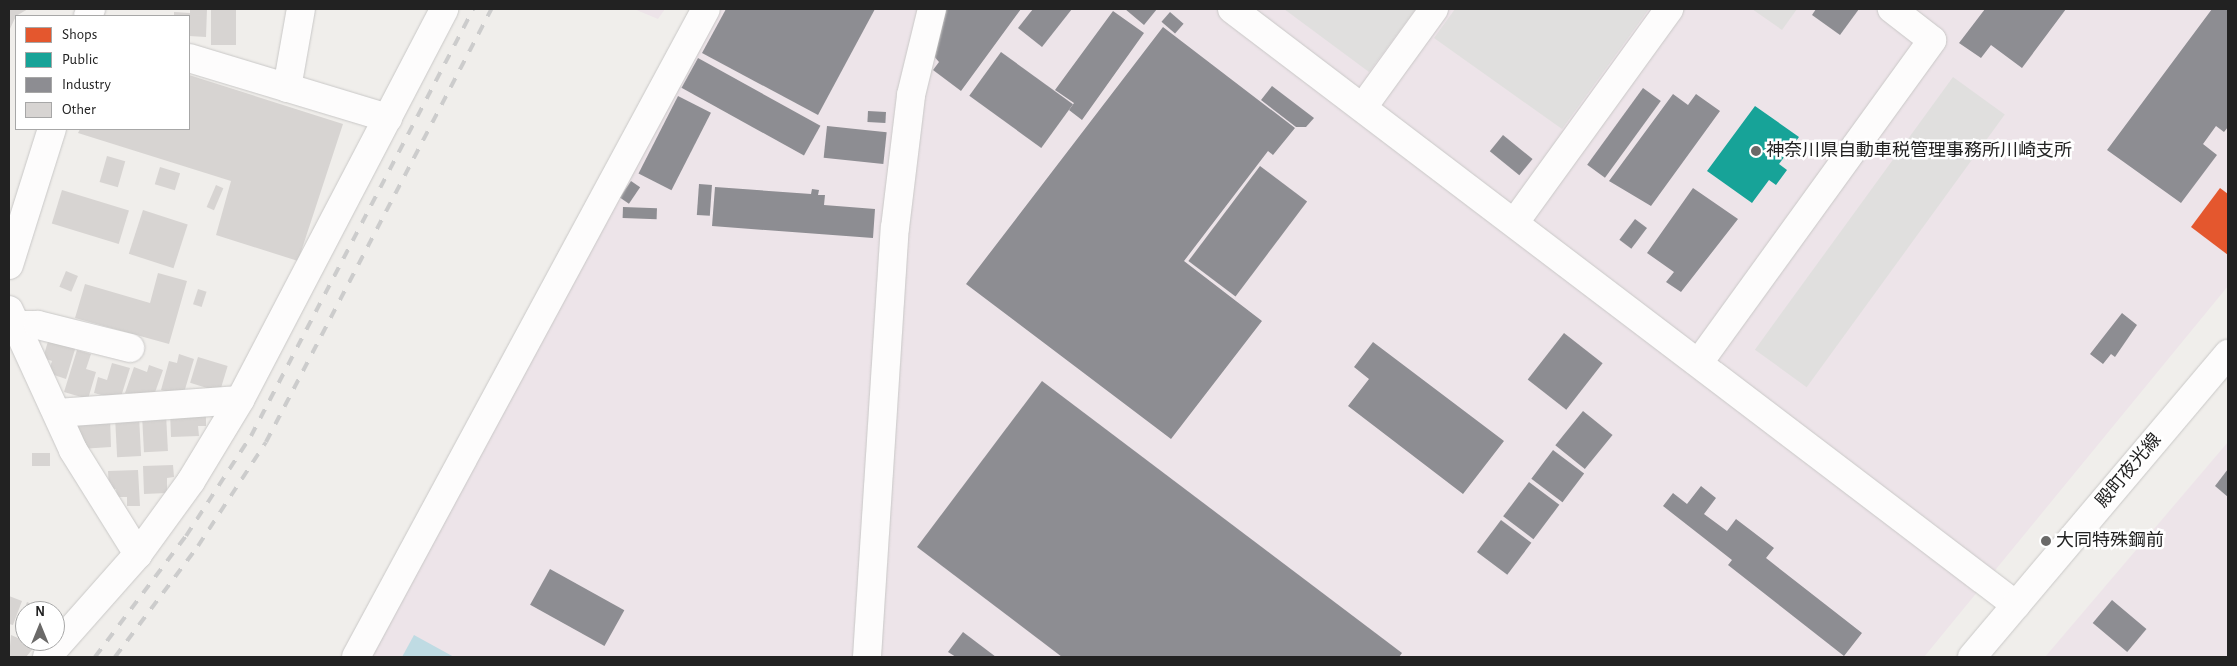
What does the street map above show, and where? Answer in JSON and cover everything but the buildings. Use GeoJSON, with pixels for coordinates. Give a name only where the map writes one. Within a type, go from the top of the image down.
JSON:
{"type":"FeatureCollection","features":[{"type":"Feature","properties":{"kind":"street"},"geometry":{"type":"LineString","coordinates":[[287,88],[301,9]]}},
{"type":"Feature","properties":{"kind":"street"},"geometry":{"type":"LineString","coordinates":[[47,657],[138,554],[191,481],[240,400],[444,9]]}},
{"type":"Feature","properties":{"kind":"street"},"geometry":{"type":"LineString","coordinates":[[356,657],[706,9]]}},
{"type":"Feature","properties":{"kind":"street"},"geometry":{"type":"LineString","coordinates":[[867,657],[895,228],[911,95],[932,9]]}},
{"type":"Feature","properties":{"kind":"street"},"geometry":{"type":"LineString","coordinates":[[1232,9],[1700,361],[2016,605]]}},
{"type":"Feature","properties":{"kind":"street"},"geometry":{"type":"LineString","coordinates":[[1363,107],[1434,9]]}},
{"type":"Feature","properties":{"kind":"street"},"geometry":{"type":"LineString","coordinates":[[1514,222],[1669,9]]}},
{"type":"Feature","properties":{"kind":"street"},"geometry":{"type":"LineString","coordinates":[[1700,361],[1932,40],[1892,9]]}},
{"type":"Feature","properties":{"kind":"street"},"geometry":{"type":"LineString","coordinates":[[190,58],[388,118]]}},
{"type":"Feature","properties":{"kind":"street"},"geometry":{"type":"LineString","coordinates":[[9,265],[52,130]]}},
{"type":"Feature","properties":{"kind":"street"},"geometry":{"type":"LineString","coordinates":[[14,317],[73,450],[138,554]]}},
{"type":"Feature","properties":{"kind":"street"},"geometry":{"type":"LineString","coordinates":[[14,317],[130,348]]}},
{"type":"Feature","properties":{"kind":"street","name":"殿町夜光線"},"geometry":{"type":"LineString","coordinates":[[1972,657],[2228,354]]}},
{"type":"Feature","properties":{"kind":"street"},"geometry":{"type":"LineString","coordinates":[[57,414],[240,400]]}},
{"type":"Feature","properties":{"kind":"shaded area"},"geometry":{"type":"Polygon","coordinates":[[[634,9],[665,9],[658,19],[634,9]]]}},
{"type":"Feature","properties":{"kind":"shaded area"},"geometry":{"type":"Polygon","coordinates":[[[719,9],[2228,9],[2228,286],[1924,657],[367,657],[719,9]]]}},
{"type":"Feature","properties":{"kind":"shaded area"},"geometry":{"type":"Polygon","coordinates":[[[1284,9],[1416,9],[1369,72],[1284,9]]]}},
{"type":"Feature","properties":{"kind":"shaded area"},"geometry":{"type":"Polygon","coordinates":[[[1455,9],[1649,9],[1562,129],[1434,38],[1455,9]]]}},
{"type":"Feature","properties":{"kind":"shaded area"},"geometry":{"type":"Polygon","coordinates":[[[1752,9],[1797,9],[1782,30],[1752,9]]]}},
{"type":"Feature","properties":{"kind":"shaded area"},"geometry":{"type":"Polygon","coordinates":[[[1953,77],[2005,115],[1807,387],[1755,350],[1953,77]]]}},
{"type":"Feature","properties":{"kind":"shaded area"},"geometry":{"type":"Polygon","coordinates":[[[2228,442],[2228,657],[2045,657],[2228,442]]]}},
{"type":"Feature","properties":{"kind":"water"},"geometry":{"type":"Polygon","coordinates":[[[414,635],[454,657],[402,657],[414,635]]]}},
{"type":"Feature","properties":{"kind":"railway"},"geometry":{"type":"LineString","coordinates":[[95,657],[186,536],[251,436],[473,9]]}},
{"type":"Feature","properties":{"kind":"railway"},"geometry":{"type":"LineString","coordinates":[[115,657],[198,546],[266,442],[491,9]]}},
{"type":"Feature","properties":{"kind":"place","name":"神奈川県自動車税管理事務所川崎支所"},"geometry":{"type":"Point","coordinates":[1756,151]}},
{"type":"Feature","properties":{"kind":"place","name":"大同特殊鋼前"},"geometry":{"type":"Point","coordinates":[2046,541]}}]}
